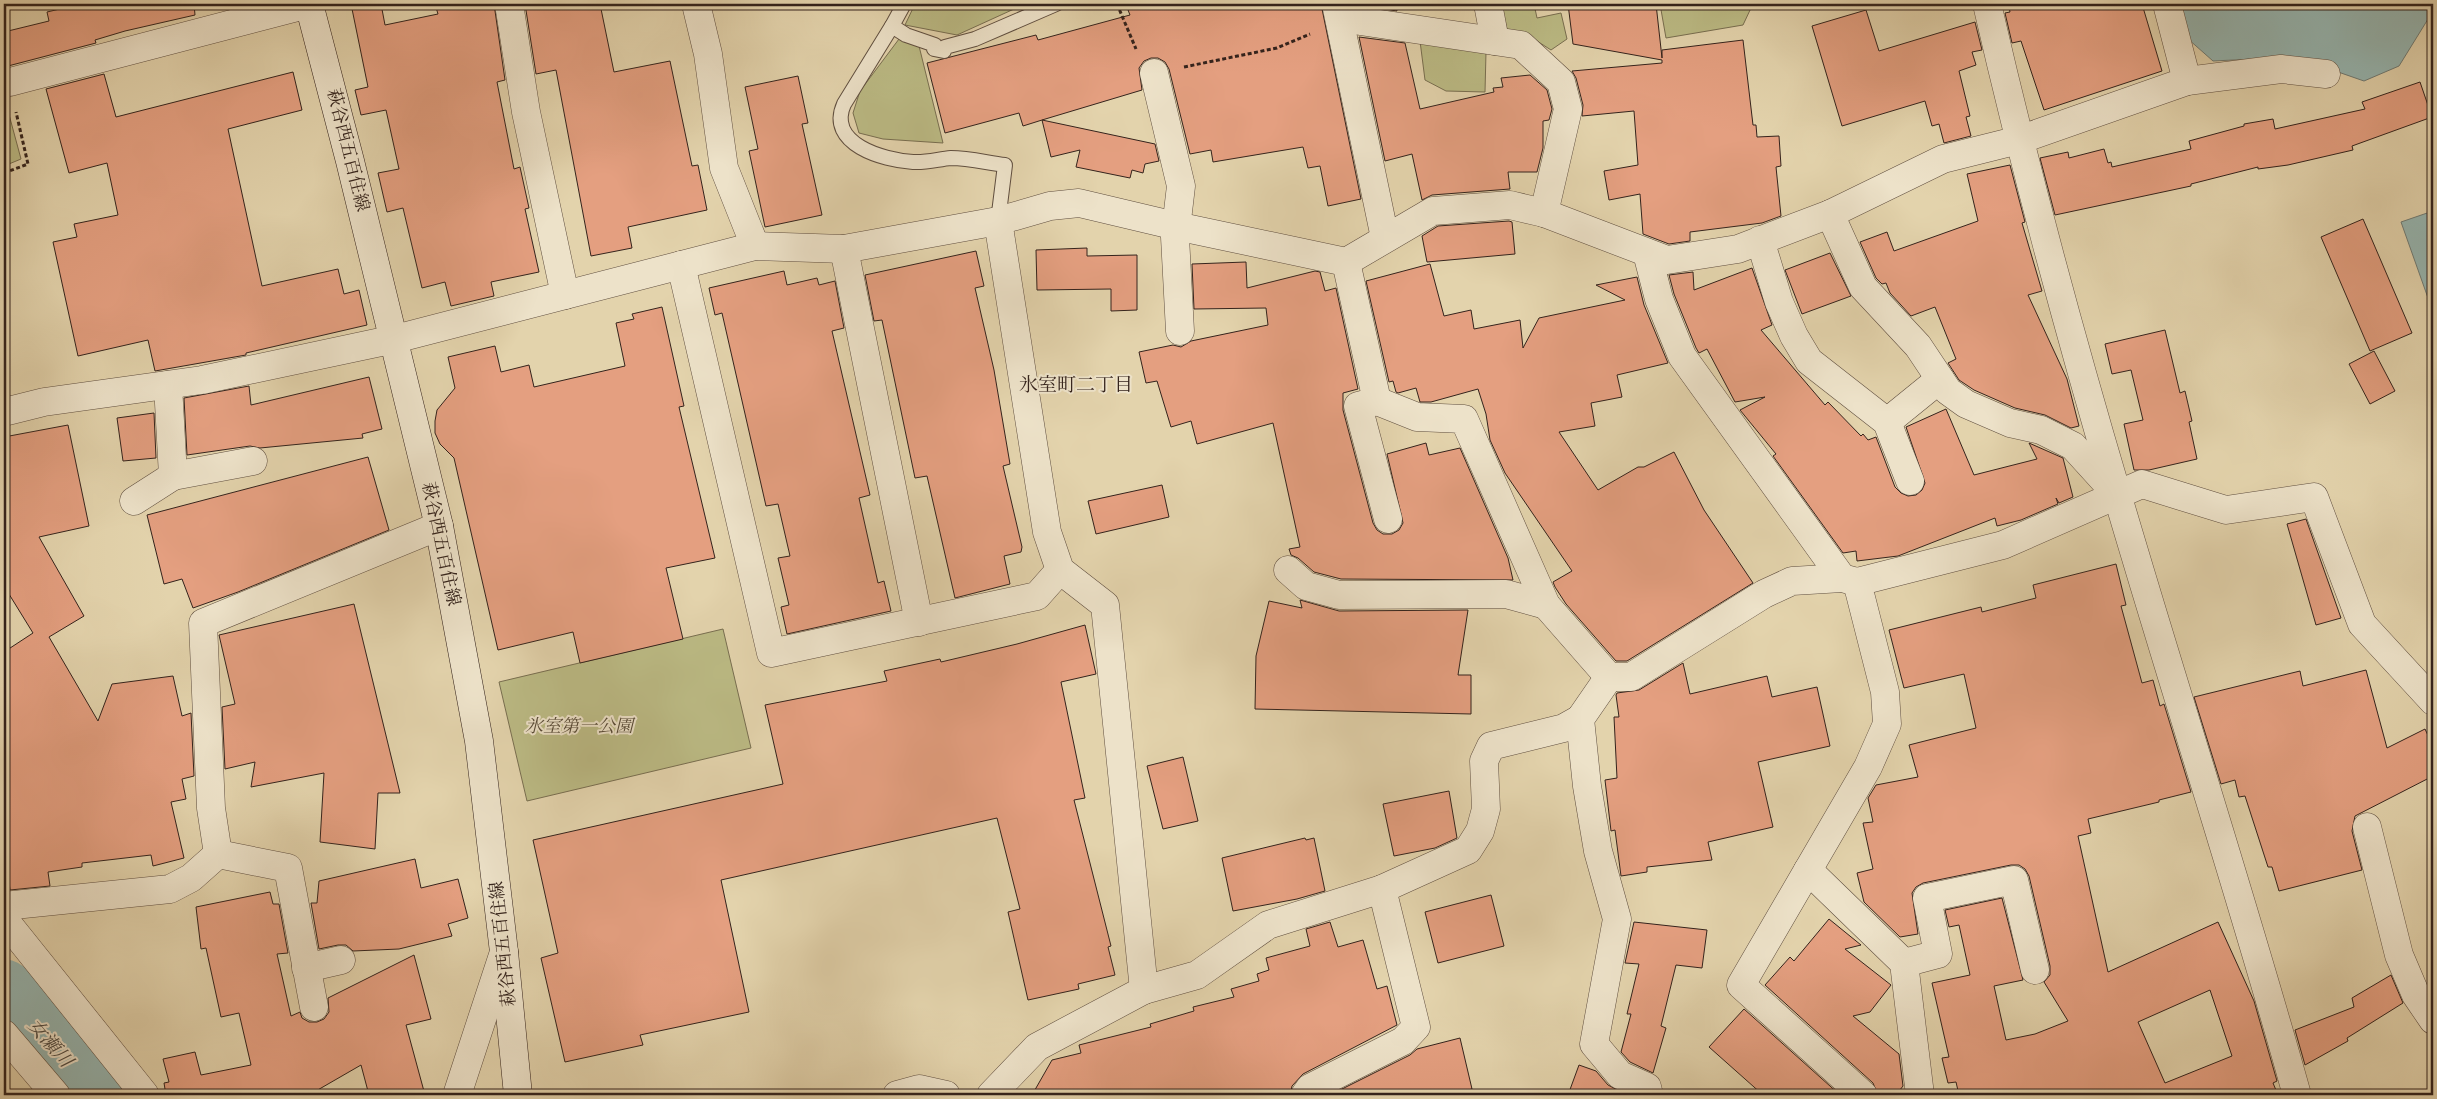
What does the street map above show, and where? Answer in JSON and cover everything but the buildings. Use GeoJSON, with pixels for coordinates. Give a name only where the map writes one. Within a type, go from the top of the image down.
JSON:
{"type":"FeatureCollection","features":[{"type":"Feature","properties":{"kind":"street"},"geometry":{"type":"LineString","coordinates":[[10,82],[309,4]]}},
{"type":"Feature","properties":{"kind":"street","name":"萩谷西五百住線"},"geometry":{"type":"LineString","coordinates":[[309,4],[326,62],[395,339],[439,526],[479,741],[504,952],[518,1095]]}},
{"type":"Feature","properties":{"kind":"street"},"geometry":{"type":"LineString","coordinates":[[509,4],[526,112],[565,295]]}},
{"type":"Feature","properties":{"kind":"street"},"geometry":{"type":"LineString","coordinates":[[696,4],[708,54],[724,168],[755,246]]}},
{"type":"Feature","properties":{"kind":"street"},"geometry":{"type":"LineString","coordinates":[[1488,4],[1495,41]]}},
{"type":"Feature","properties":{"kind":"street"},"geometry":{"type":"LineString","coordinates":[[1987,4],[2018,140],[2117,494],[2297,1095]]}},
{"type":"Feature","properties":{"kind":"street"},"geometry":{"type":"LineString","coordinates":[[2167,4],[2187,81]]}},
{"type":"Feature","properties":{"kind":"street"},"geometry":{"type":"LineString","coordinates":[[1385,238],[1339,15],[1521,46],[1561,82],[1568,109],[1544,213]]}},
{"type":"Feature","properties":{"kind":"street"},"geometry":{"type":"LineString","coordinates":[[4,412],[44,402],[202,380],[395,339],[755,246],[844,249],[998,222],[1050,206],[1079,203],[1176,226],[1346,262],[1433,211],[1510,205],[1544,213],[1667,260],[1738,249],[1830,214],[1943,159],[2018,140],[2187,81],[2281,69],[2326,74]]}},
{"type":"Feature","properties":{"kind":"street"},"geometry":{"type":"LineString","coordinates":[[1154,73],[1180,186],[1176,226],[1180,331]]}},
{"type":"Feature","properties":{"kind":"street"},"geometry":{"type":"LineString","coordinates":[[1830,214],[1863,287],[1918,346],[1948,391],[1966,404],[2010,422],[2041,430],[2072,446],[2117,494]]}},
{"type":"Feature","properties":{"kind":"street"},"geometry":{"type":"LineString","coordinates":[[998,222],[1047,532],[1060,570],[1105,605],[1144,990]]}},
{"type":"Feature","properties":{"kind":"street"},"geometry":{"type":"LineString","coordinates":[[1760,240],[1779,302],[1794,336],[1808,361],[1887,422],[1910,481]]}},
{"type":"Feature","properties":{"kind":"street"},"geometry":{"type":"LineString","coordinates":[[844,249],[919,622]]}},
{"type":"Feature","properties":{"kind":"street"},"geometry":{"type":"LineString","coordinates":[[1647,252],[1659,299],[1682,356],[1850,580],[1885,692],[1887,724],[1868,767],[1741,985],[1863,1095]]}},
{"type":"Feature","properties":{"kind":"street"},"geometry":{"type":"LineString","coordinates":[[1346,262],[1377,400]]}},
{"type":"Feature","properties":{"kind":"street"},"geometry":{"type":"LineString","coordinates":[[681,265],[770,653],[1037,596],[1060,570]]}},
{"type":"Feature","properties":{"kind":"street"},"geometry":{"type":"LineString","coordinates":[[1887,422],[1940,379]]}},
{"type":"Feature","properties":{"kind":"street"},"geometry":{"type":"LineString","coordinates":[[168,385],[173,476]]}},
{"type":"Feature","properties":{"kind":"street"},"geometry":{"type":"LineString","coordinates":[[1388,519],[1358,406],[1377,400],[1417,417],[1464,419],[1546,605],[1609,677],[1631,677],[1764,594],[1792,581],[1850,580],[2003,545],[2142,484],[2226,510],[2314,497],[2362,624],[2433,701]]}},
{"type":"Feature","properties":{"kind":"street"},"geometry":{"type":"LineString","coordinates":[[134,501],[173,476],[253,461]]}},
{"type":"Feature","properties":{"kind":"street"},"geometry":{"type":"LineString","coordinates":[[218,854],[211,808],[203,623],[439,526]]}},
{"type":"Feature","properties":{"kind":"street"},"geometry":{"type":"LineString","coordinates":[[1288,570],[1306,586],[1339,595],[1506,594],[1546,605]]}},
{"type":"Feature","properties":{"kind":"street"},"geometry":{"type":"LineString","coordinates":[[991,1095],[1037,1047],[1144,990],[1197,975],[1268,925],[1382,889],[1468,850],[1480,831],[1486,809],[1484,761],[1491,746],[1564,728],[1580,719],[1609,677]]}},
{"type":"Feature","properties":{"kind":"street"},"geometry":{"type":"LineString","coordinates":[[1580,719],[1587,786],[1598,851],[1617,919],[1594,1044],[1618,1085],[1647,1087],[1649,1095]]}},
{"type":"Feature","properties":{"kind":"street"},"geometry":{"type":"LineString","coordinates":[[2367,827],[2399,955],[2416,995],[2433,1020]]}},
{"type":"Feature","properties":{"kind":"street"},"geometry":{"type":"LineString","coordinates":[[4,906],[170,889],[191,878],[218,854]]}},
{"type":"Feature","properties":{"kind":"street"},"geometry":{"type":"LineString","coordinates":[[218,854],[288,868],[314,1007]]}},
{"type":"Feature","properties":{"kind":"street"},"geometry":{"type":"LineString","coordinates":[[1808,870],[1904,963],[1920,1095]]}},
{"type":"Feature","properties":{"kind":"street"},"geometry":{"type":"LineString","coordinates":[[1904,963],[1938,954],[1927,898],[2014,880],[2034,970]]}},
{"type":"Feature","properties":{"kind":"street"},"geometry":{"type":"LineString","coordinates":[[1306,1095],[1310,1088],[1403,1041],[1416,1027],[1382,889]]}},
{"type":"Feature","properties":{"kind":"street"},"geometry":{"type":"LineString","coordinates":[[4,919],[145,1095]]}},
{"type":"Feature","properties":{"kind":"street"},"geometry":{"type":"LineString","coordinates":[[457,1095],[504,952]]}},
{"type":"Feature","properties":{"kind":"street"},"geometry":{"type":"LineString","coordinates":[[306,968],[341,960]]}},
{"type":"Feature","properties":{"kind":"street"},"geometry":{"type":"LineString","coordinates":[[10,1052],[56,1095]]}},
{"type":"Feature","properties":{"kind":"street"},"geometry":{"type":"LineString","coordinates":[[897,1095],[919,1090],[946,1095]]}},
{"type":"Feature","properties":{"kind":"lane"},"geometry":{"type":"LineString","coordinates":[[904,4],[844,104],[840,113],[842,131],[854,144],[898,159],[914,162],[953,158],[1005,165],[998,222]]}},
{"type":"Feature","properties":{"kind":"lane"},"geometry":{"type":"LineString","coordinates":[[892,26],[906,35],[940,46],[975,38],[1056,4]]}},
{"type":"Feature","properties":{"kind":"path"},"geometry":{"type":"LineString","coordinates":[[1116,4],[1145,75],[1277,48],[1314,32],[1339,15]]}},
{"type":"Feature","properties":{"kind":"path"},"geometry":{"type":"LineString","coordinates":[[4,173],[28,164],[10,82]]}},
{"type":"Feature","properties":{"kind":"green space"},"geometry":{"type":"Polygon","coordinates":[[[915,4],[1025,4],[957,35],[905,25],[915,4]]]}},
{"type":"Feature","properties":{"kind":"green space"},"geometry":{"type":"Polygon","coordinates":[[[1501,4],[1534,4],[1537,18],[1561,13],[1567,39],[1551,50],[1537,41],[1507,30],[1501,4]]]}},
{"type":"Feature","properties":{"kind":"green space"},"geometry":{"type":"Polygon","coordinates":[[[1660,4],[1750,4],[1751,8],[1743,25],[1666,38],[1660,4]]]}},
{"type":"Feature","properties":{"kind":"green space"},"geometry":{"type":"Polygon","coordinates":[[[899,39],[919,46],[943,143],[883,139],[859,133],[853,113],[860,91],[899,39]]]}},
{"type":"Feature","properties":{"kind":"green space"},"geometry":{"type":"Polygon","coordinates":[[[1420,41],[1486,52],[1485,92],[1446,91],[1425,80],[1420,41]]]}},
{"type":"Feature","properties":{"kind":"green space"},"geometry":{"type":"Polygon","coordinates":[[[4,96],[21,159],[4,166],[4,96]]]}},
{"type":"Feature","properties":{"kind":"green space","name":"氷室第一公園"},"geometry":{"type":"Polygon","coordinates":[[[723,629],[751,748],[527,801],[499,682],[723,629]]]}},
{"type":"Feature","properties":{"kind":"water"},"geometry":{"type":"Polygon","coordinates":[[[2178,4],[2433,4],[2433,11],[2399,66],[2364,81],[2295,57],[2213,61],[2187,38],[2178,4]]]}},
{"type":"Feature","properties":{"kind":"water"},"geometry":{"type":"Polygon","coordinates":[[[2433,211],[2433,312],[2401,222],[2433,211]]]}},
{"type":"Feature","properties":{"kind":"waterway","name":"女瀬川"},"geometry":{"type":"LineString","coordinates":[[4,990],[95,1095]]}},
{"type":"Feature","properties":{"kind":"district","name":"氷室町二丁目"},"geometry":{"type":"Point","coordinates":[1076,385]}}]}
